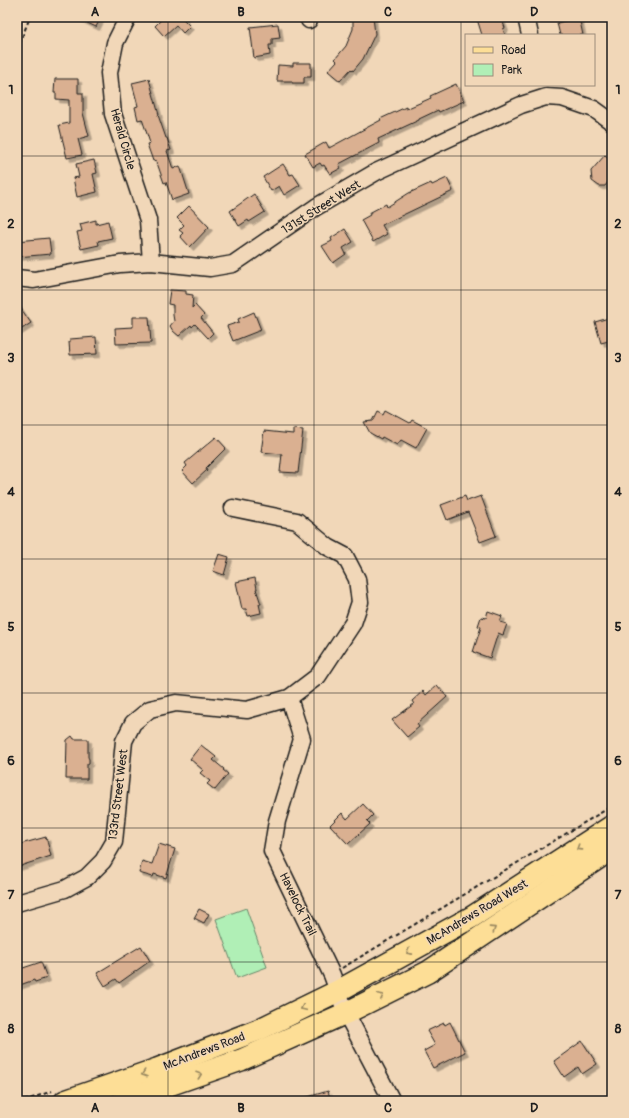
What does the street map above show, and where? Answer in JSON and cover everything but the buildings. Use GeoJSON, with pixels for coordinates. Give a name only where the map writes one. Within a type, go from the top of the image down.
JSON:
{"type":"FeatureCollection","features":[{"type":"Feature","properties":{"kind":"main road","name":"McAndrews Road West"},"geometry":{"type":"LineString","coordinates":[[338,991],[472,917],[612,826]]}},
{"type":"Feature","properties":{"kind":"main road","name":"McAndrews Road West"},"geometry":{"type":"LineString","coordinates":[[346,1013],[428,972],[612,849]]}},
{"type":"Feature","properties":{"kind":"main road","name":"McAndrews Road"},"geometry":{"type":"LineString","coordinates":[[65,1101],[157,1069],[258,1030],[338,991]]}},
{"type":"Feature","properties":{"kind":"main road","name":"McAndrews Road"},"geometry":{"type":"LineString","coordinates":[[123,1101],[241,1060],[346,1013]]}},
{"type":"Feature","properties":{"kind":"street","name":"Herald Circle"},"geometry":{"type":"LineString","coordinates":[[128,17],[115,43],[110,73],[113,114],[148,220],[151,262]]}},
{"type":"Feature","properties":{"kind":"street"},"geometry":{"type":"LineString","coordinates":[[526,17],[530,34]]}},
{"type":"Feature","properties":{"kind":"street","name":"131st Street West"},"geometry":{"type":"LineString","coordinates":[[17,278],[34,280],[120,264],[151,262],[210,268],[233,264],[316,207],[376,172],[521,105],[544,91],[594,109],[612,122]]}},
{"type":"Feature","properties":{"kind":"street"},"geometry":{"type":"LineString","coordinates":[[233,508],[297,521],[328,547],[345,556],[356,579],[360,602],[353,623],[318,676],[289,698]]}},
{"type":"Feature","properties":{"kind":"street","name":"133rd Street West"},"geometry":{"type":"LineString","coordinates":[[17,903],[65,889],[87,878],[103,861],[114,842],[124,741],[133,723],[150,709],[176,703],[247,710],[289,698]]}},
{"type":"Feature","properties":{"kind":"street","name":"Havelock Trail"},"geometry":{"type":"LineString","coordinates":[[289,698],[302,739],[277,822],[272,851],[332,975],[346,1013],[392,1101]]}},
{"type":"Feature","properties":{"kind":"path"},"geometry":{"type":"LineString","coordinates":[[17,50],[30,17]]}},
{"type":"Feature","properties":{"kind":"green space"},"geometry":{"type":"Polygon","coordinates":[[[246,908],[267,967],[237,978],[216,919],[246,908]]]}}]}
